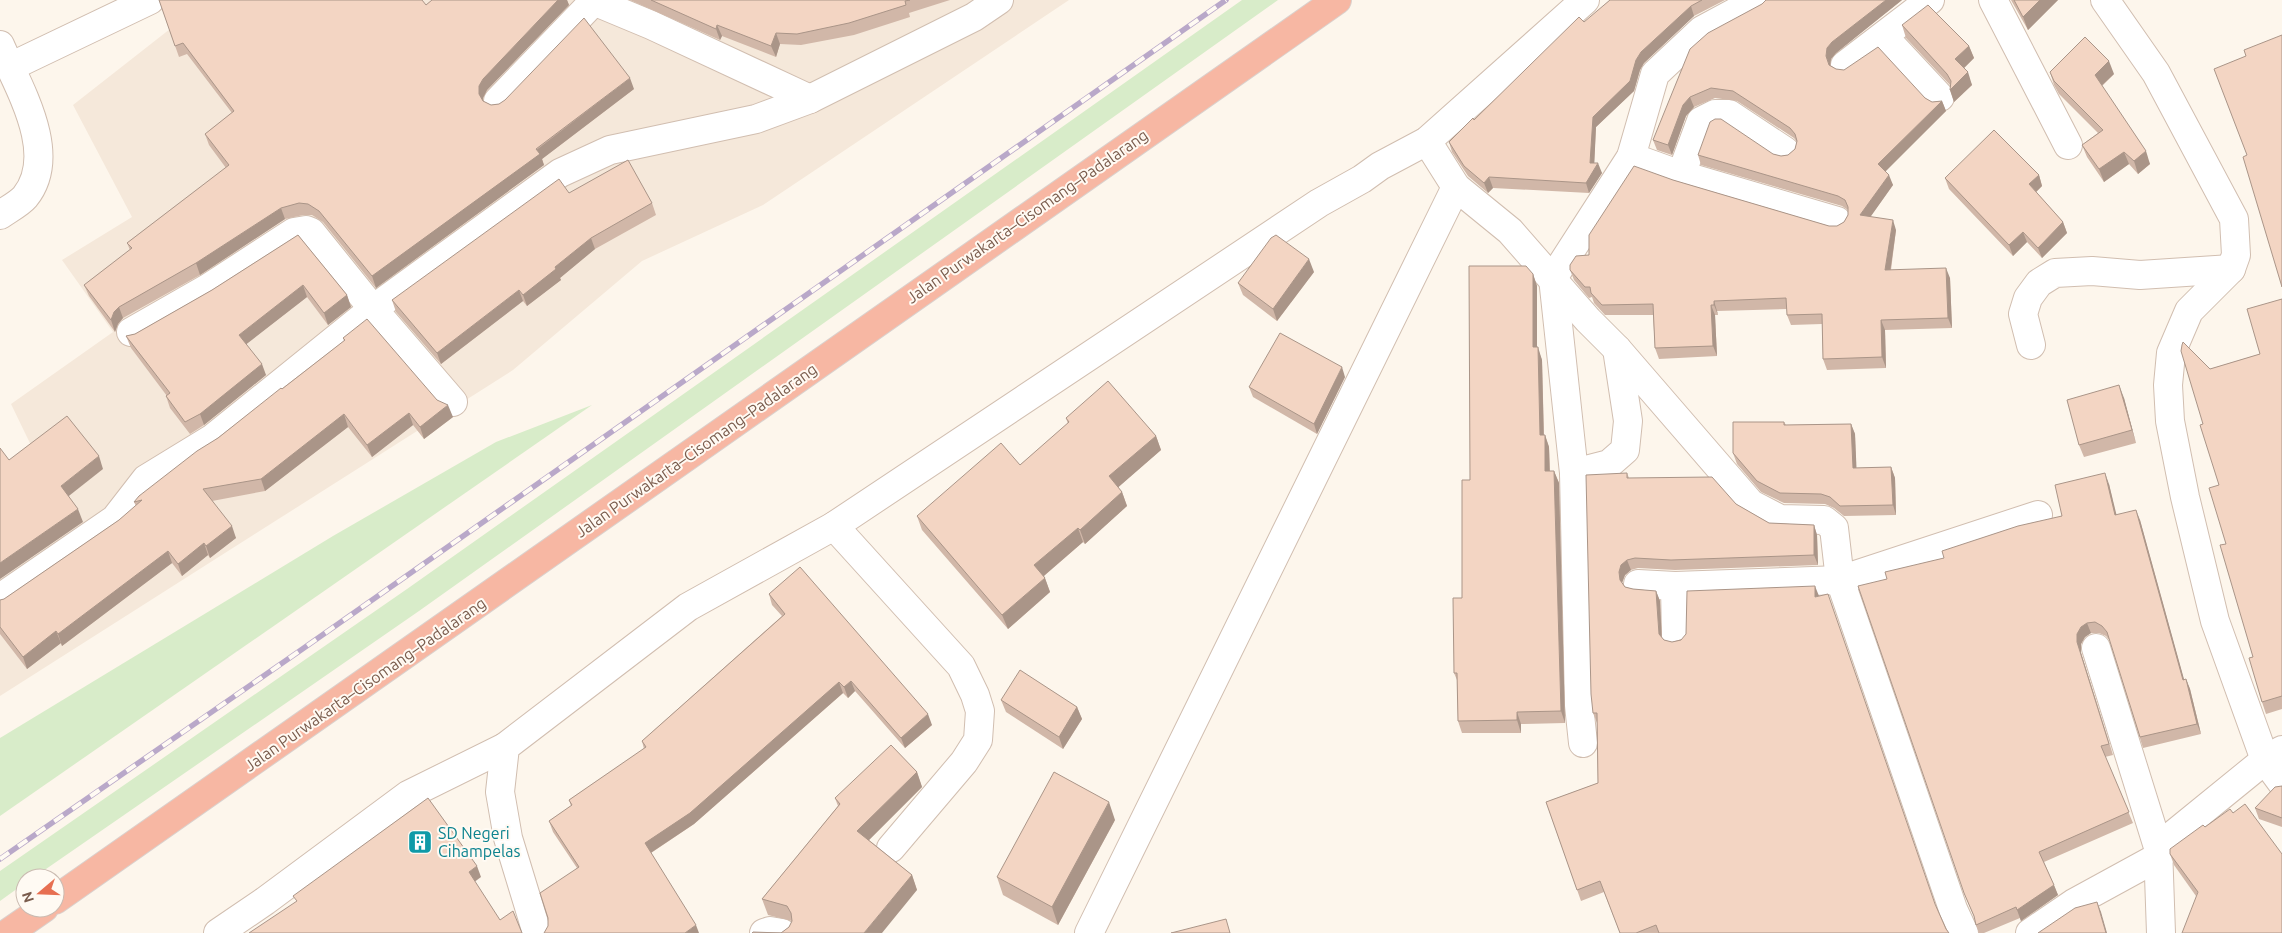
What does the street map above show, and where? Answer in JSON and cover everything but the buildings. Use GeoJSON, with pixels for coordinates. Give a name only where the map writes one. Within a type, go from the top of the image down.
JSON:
{"type":"FeatureCollection","features":[{"type":"Feature","properties":{"kind":"highway","name":"Jalan Purwakarta–Cisomang–Padalarang"},"geometry":{"type":"LineString","coordinates":[[65,893],[439,633],[956,265],[1337,0]]}},
{"type":"Feature","properties":{"kind":"highway"},"geometry":{"type":"LineString","coordinates":[[8,933],[30,918]]}},
{"type":"Feature","properties":{"kind":"street"},"geometry":{"type":"LineString","coordinates":[[0,215],[25,197],[35,176],[39,153],[35,127],[5,56],[150,0]]}},
{"type":"Feature","properties":{"kind":"street"},"geometry":{"type":"LineString","coordinates":[[0,598],[115,519],[146,479],[213,438],[373,309],[560,173],[610,150],[756,119],[810,98],[974,17],[1000,0]]}},
{"type":"Feature","properties":{"kind":"street"},"geometry":{"type":"LineString","coordinates":[[218,933],[264,902],[408,796],[505,747],[688,607],[834,526],[1319,204],[1362,179],[1380,166],[1427,141],[1585,0]]}},
{"type":"Feature","properties":{"kind":"street"},"geometry":{"type":"LineString","coordinates":[[1583,743],[1579,705],[1574,474],[1553,278],[1631,157],[1655,74],[1702,30],[1758,0]]}},
{"type":"Feature","properties":{"kind":"street"},"geometry":{"type":"LineString","coordinates":[[1845,65],[1930,0]]}},
{"type":"Feature","properties":{"kind":"street"},"geometry":{"type":"LineString","coordinates":[[1993,0],[2068,145]]}},
{"type":"Feature","properties":{"kind":"street"},"geometry":{"type":"LineString","coordinates":[[2105,0],[2156,73],[2234,218],[2236,255],[2231,269],[2189,311],[2171,353],[2168,385],[2170,421],[2185,497],[2215,621],[2273,755],[2282,783]]}},
{"type":"Feature","properties":{"kind":"street"},"geometry":{"type":"LineString","coordinates":[[498,101],[593,1],[651,25],[810,98]]}},
{"type":"Feature","properties":{"kind":"street"},"geometry":{"type":"LineString","coordinates":[[1884,37],[1940,97]]}},
{"type":"Feature","properties":{"kind":"street"},"geometry":{"type":"LineString","coordinates":[[1681,175],[1701,120],[1715,114],[1729,114],[1785,151]]}},
{"type":"Feature","properties":{"kind":"street"},"geometry":{"type":"LineString","coordinates":[[1427,141],[1456,187],[1510,231],[1588,320],[1617,349],[1751,504],[1780,519],[1824,520],[1834,528],[1840,580],[1953,909],[1964,933]]}},
{"type":"Feature","properties":{"kind":"street"},"geometry":{"type":"LineString","coordinates":[[1631,157],[1681,175],[1837,221]]}},
{"type":"Feature","properties":{"kind":"street"},"geometry":{"type":"LineString","coordinates":[[1089,933],[1456,187]]}},
{"type":"Feature","properties":{"kind":"street"},"geometry":{"type":"LineString","coordinates":[[131,332],[301,230],[311,232],[452,402]]}},
{"type":"Feature","properties":{"kind":"street"},"geometry":{"type":"LineString","coordinates":[[2030,345],[2023,314],[2028,298],[2039,283],[2055,273],[2092,272],[2140,275],[2231,269]]}},
{"type":"Feature","properties":{"kind":"street"},"geometry":{"type":"LineString","coordinates":[[1574,474],[1609,464],[1625,450],[1628,421],[1617,349]]}},
{"type":"Feature","properties":{"kind":"street"},"geometry":{"type":"LineString","coordinates":[[1638,584],[1675,586],[1840,580],[2038,515]]}},
{"type":"Feature","properties":{"kind":"street"},"geometry":{"type":"LineString","coordinates":[[834,526],[961,666],[975,695],[980,711],[978,740],[964,762],[891,848]]}},
{"type":"Feature","properties":{"kind":"street"},"geometry":{"type":"LineString","coordinates":[[1675,586],[1676,637]]}},
{"type":"Feature","properties":{"kind":"street"},"geometry":{"type":"LineString","coordinates":[[2096,648],[2159,851],[2162,933]]}},
{"type":"Feature","properties":{"kind":"street"},"geometry":{"type":"LineString","coordinates":[[505,747],[500,792],[508,838],[537,933]]}},
{"type":"Feature","properties":{"kind":"street"},"geometry":{"type":"LineString","coordinates":[[2030,933],[2074,903],[2159,851],[2273,755]]}},
{"type":"Feature","properties":{"kind":"street"},"geometry":{"type":"LineString","coordinates":[[764,933],[770,931],[782,933]]}},
{"type":"Feature","properties":{"kind":"shaded area"},"geometry":{"type":"Polygon","coordinates":[[[207,0],[1069,0],[763,205],[642,261],[513,370],[0,696],[0,528],[56,497],[11,404],[113,332],[62,260],[132,217],[73,105],[207,0]]]}},
{"type":"Feature","properties":{"kind":"green space"},"geometry":{"type":"Polygon","coordinates":[[[1242,0],[1278,0],[419,611],[47,868],[15,868],[15,890],[0,901],[0,871],[407,589],[1242,0]]]}},
{"type":"Feature","properties":{"kind":"green space"},"geometry":{"type":"Polygon","coordinates":[[[592,405],[0,816],[0,738],[333,536],[496,442],[592,405]]]}},
{"type":"Feature","properties":{"kind":"railway"},"geometry":{"type":"LineString","coordinates":[[0,859],[301,650],[1226,0]]}},
{"type":"Feature","properties":{"kind":"place","name":"SD Negeri Cihampelas"},"geometry":{"type":"Point","coordinates":[420,842]}}]}
